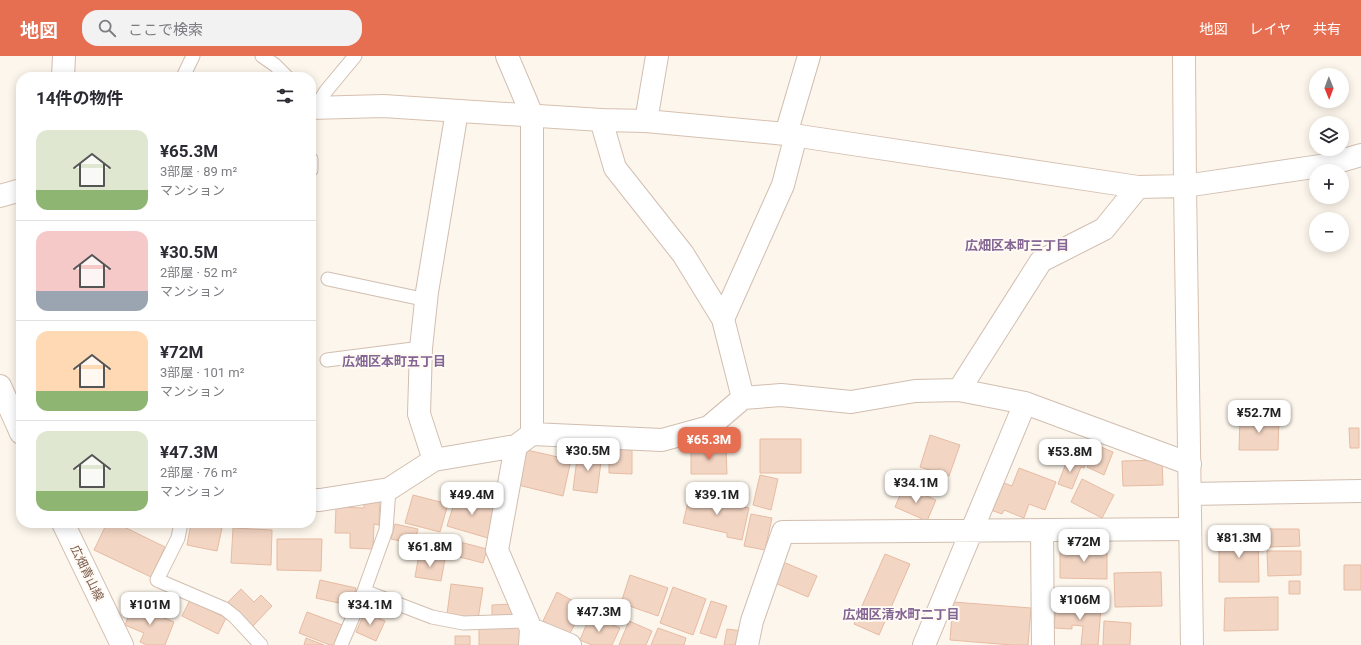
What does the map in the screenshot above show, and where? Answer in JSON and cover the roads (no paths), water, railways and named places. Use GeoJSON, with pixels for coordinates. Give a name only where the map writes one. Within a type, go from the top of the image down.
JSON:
{"type":"FeatureCollection","features":[{"type":"Feature","properties":{"kind":"street"},"geometry":{"type":"LineString","coordinates":[[63,72],[64,56]]}},
{"type":"Feature","properties":{"kind":"street"},"geometry":{"type":"LineString","coordinates":[[507,56],[532,115],[524,440],[497,550],[530,632],[570,645]]}},
{"type":"Feature","properties":{"kind":"street"},"geometry":{"type":"LineString","coordinates":[[646,121],[657,56]]}},
{"type":"Feature","properties":{"kind":"street"},"geometry":{"type":"LineString","coordinates":[[723,319],[783,185],[791,134],[809,56]]}},
{"type":"Feature","properties":{"kind":"street"},"geometry":{"type":"LineString","coordinates":[[1184,56],[1192,645]]}},
{"type":"Feature","properties":{"kind":"street"},"geometry":{"type":"LineString","coordinates":[[316,106],[383,106],[601,120],[646,121],[791,134],[1138,187],[1185,186],[1327,165],[1361,155]]}},
{"type":"Feature","properties":{"kind":"street"},"geometry":{"type":"LineString","coordinates":[[434,460],[419,414],[421,348],[427,292],[457,111]]}},
{"type":"Feature","properties":{"kind":"street"},"geometry":{"type":"LineString","coordinates":[[601,120],[615,168],[683,254],[723,319],[743,398]]}},
{"type":"Feature","properties":{"kind":"street"},"geometry":{"type":"LineString","coordinates":[[958,390],[1041,262],[1104,229],[1138,187]]}},
{"type":"Feature","properties":{"kind":"street"},"geometry":{"type":"LineString","coordinates":[[0,196],[16,191]]}},
{"type":"Feature","properties":{"kind":"street"},"geometry":{"type":"LineString","coordinates":[[0,386],[16,406]]}},
{"type":"Feature","properties":{"kind":"street"},"geometry":{"type":"LineString","coordinates":[[316,500],[389,489],[434,460],[524,440],[662,440],[709,427],[743,398],[780,395],[851,402],[915,391],[958,390],[1026,403],[1190,464]]}},
{"type":"Feature","properties":{"kind":"street"},"geometry":{"type":"LineString","coordinates":[[924,645],[1026,403]]}},
{"type":"Feature","properties":{"kind":"street"},"geometry":{"type":"LineString","coordinates":[[1190,494],[1361,491]]}},
{"type":"Feature","properties":{"kind":"street","name":"広畑青山線"},"geometry":{"type":"LineString","coordinates":[[65,528],[122,645]]}},
{"type":"Feature","properties":{"kind":"street"},"geometry":{"type":"LineString","coordinates":[[747,645],[752,620],[783,532],[1190,529]]}},
{"type":"Feature","properties":{"kind":"street"},"geometry":{"type":"LineString","coordinates":[[1042,530],[1042,645]]}},
{"type":"Feature","properties":{"kind":"lane"},"geometry":{"type":"LineString","coordinates":[[186,72],[194,56]]}},
{"type":"Feature","properties":{"kind":"lane"},"geometry":{"type":"LineString","coordinates":[[262,56],[282,72]]}},
{"type":"Feature","properties":{"kind":"lane"},"geometry":{"type":"LineString","coordinates":[[316,102],[355,56]]}},
{"type":"Feature","properties":{"kind":"lane"},"geometry":{"type":"LineString","coordinates":[[328,279],[426,300]]}},
{"type":"Feature","properties":{"kind":"lane"},"geometry":{"type":"LineString","coordinates":[[327,360],[421,348]]}},
{"type":"Feature","properties":{"kind":"lane"},"geometry":{"type":"LineString","coordinates":[[341,645],[364,591],[386,530],[389,489]]}},
{"type":"Feature","properties":{"kind":"lane"},"geometry":{"type":"LineString","coordinates":[[180,528],[178,538],[157,580],[225,609],[236,617],[261,645]]}},
{"type":"Feature","properties":{"kind":"lane"},"geometry":{"type":"LineString","coordinates":[[364,591],[432,617],[463,623],[530,632]]}},
{"type":"Feature","properties":{"kind":"district","name":"広畑区本町三丁目"},"geometry":{"type":"Point","coordinates":[1017,245]}},
{"type":"Feature","properties":{"kind":"district","name":"広畑区本町五丁目"},"geometry":{"type":"Point","coordinates":[394,361]}},
{"type":"Feature","properties":{"kind":"district","name":"広畑区清水町二丁目"},"geometry":{"type":"Point","coordinates":[901,614]}}]}
